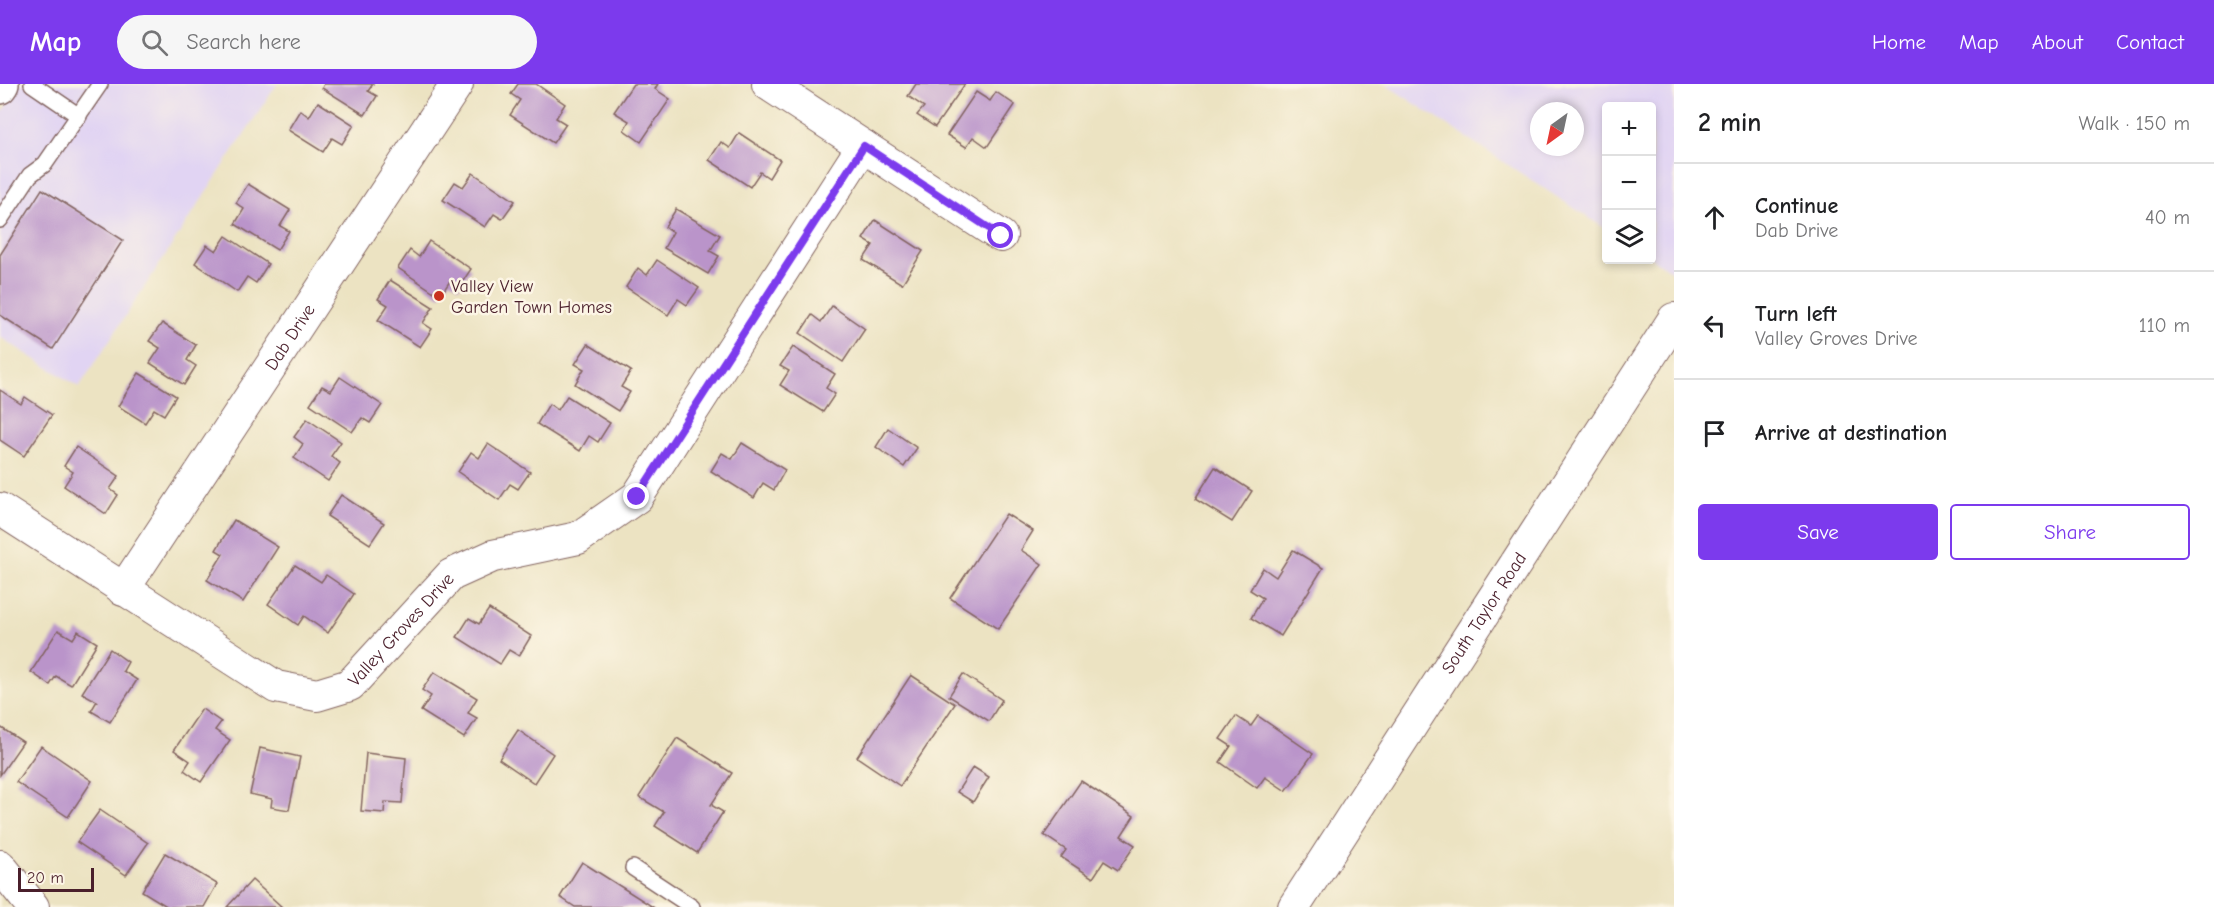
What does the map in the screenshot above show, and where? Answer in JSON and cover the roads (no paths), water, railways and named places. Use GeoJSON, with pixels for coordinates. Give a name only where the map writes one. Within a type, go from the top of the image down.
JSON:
{"type":"FeatureCollection","features":[{"type":"Feature","properties":{"kind":"street","name":"Dab Drive"},"geometry":{"type":"LineString","coordinates":[[123,590],[458,84]]}},
{"type":"Feature","properties":{"kind":"street"},"geometry":{"type":"LineString","coordinates":[[768,84],[1001,236]]}},
{"type":"Feature","properties":{"kind":"street","name":"Valley Groves Drive"},"geometry":{"type":"LineString","coordinates":[[0,509],[276,687],[317,695],[350,685],[451,575],[493,556],[578,538],[637,497],[864,146]]}},
{"type":"Feature","properties":{"kind":"street","name":"South Taylor Road"},"geometry":{"type":"LineString","coordinates":[[1294,907],[1674,319]]}},
{"type":"Feature","properties":{"kind":"street"},"geometry":{"type":"LineString","coordinates":[[0,866],[33,907]]}},
{"type":"Feature","properties":{"kind":"lane"},"geometry":{"type":"LineString","coordinates":[[32,84],[79,116]]}},
{"type":"Feature","properties":{"kind":"lane"},"geometry":{"type":"LineString","coordinates":[[0,220],[30,175],[45,164],[100,84]]}},
{"type":"Feature","properties":{"kind":"lane"},"geometry":{"type":"LineString","coordinates":[[633,868],[692,907]]}},
{"type":"Feature","properties":{"kind":"place","name":"Valley View Garden Town Homes"},"geometry":{"type":"Point","coordinates":[439,296]}}]}
